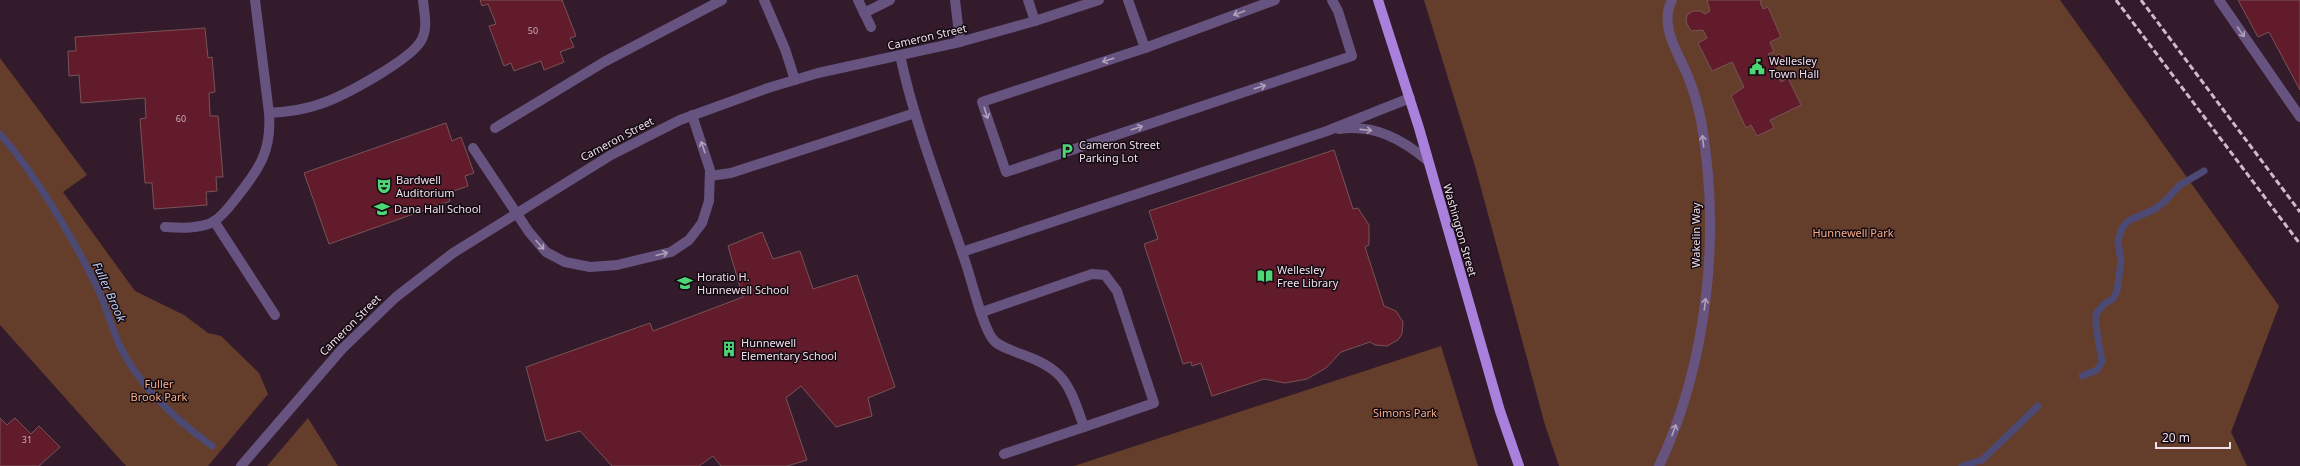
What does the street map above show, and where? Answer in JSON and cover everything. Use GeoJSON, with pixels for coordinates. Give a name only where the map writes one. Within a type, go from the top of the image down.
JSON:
{"type":"FeatureCollection","features":[{"type":"Feature","properties":{"kind":"main road","name":"Washington Street"},"geometry":{"type":"LineString","coordinates":[[1378,0],[1410,98],[1502,417],[1519,466]]}},
{"type":"Feature","properties":{"kind":"street"},"geometry":{"type":"LineString","coordinates":[[165,227],[197,227],[214,221],[226,211],[260,167],[268,146],[269,114],[255,0]]}},
{"type":"Feature","properties":{"kind":"street"},"geometry":{"type":"LineString","coordinates":[[269,114],[306,109],[334,99],[384,71],[411,53],[418,46],[425,31],[423,0]]}},
{"type":"Feature","properties":{"kind":"street"},"geometry":{"type":"LineString","coordinates":[[495,128],[604,62],[722,0]]}},
{"type":"Feature","properties":{"kind":"street"},"geometry":{"type":"LineString","coordinates":[[764,0],[785,49],[795,80]]}},
{"type":"Feature","properties":{"kind":"street"},"geometry":{"type":"LineString","coordinates":[[858,0],[871,27]]}},
{"type":"Feature","properties":{"kind":"street"},"geometry":{"type":"LineString","coordinates":[[864,12],[890,0]]}},
{"type":"Feature","properties":{"kind":"street"},"geometry":{"type":"LineString","coordinates":[[955,0],[960,42]]}},
{"type":"Feature","properties":{"kind":"street"},"geometry":{"type":"LineString","coordinates":[[1028,0],[1035,21]]}},
{"type":"Feature","properties":{"kind":"street","name":"Cameron Street"},"geometry":{"type":"LineString","coordinates":[[241,466],[293,403],[370,321],[425,273],[517,213],[611,155],[692,115],[795,80],[960,42],[1035,21],[1099,0]]}},
{"type":"Feature","properties":{"kind":"street"},"geometry":{"type":"LineString","coordinates":[[1128,0],[1145,48]]}},
{"type":"Feature","properties":{"kind":"street"},"geometry":{"type":"LineString","coordinates":[[1276,0],[1145,48],[982,102],[1006,172],[1352,56],[1338,11],[1332,0]]}},
{"type":"Feature","properties":{"kind":"street"},"geometry":{"type":"LineString","coordinates":[[2219,0],[2300,116]]}},
{"type":"Feature","properties":{"kind":"street","name":"Wakelin Way"},"geometry":{"type":"LineString","coordinates":[[1659,466],[1685,398],[1696,358],[1706,295],[1709,241],[1706,172],[1701,121],[1690,80],[1669,31],[1667,16],[1669,1]]}},
{"type":"Feature","properties":{"kind":"street"},"geometry":{"type":"LineString","coordinates":[[900,55],[915,113],[992,338],[998,344],[1046,364],[1063,378],[1072,394],[1084,427]]}},
{"type":"Feature","properties":{"kind":"street"},"geometry":{"type":"LineString","coordinates":[[962,252],[1327,131],[1410,98]]}},
{"type":"Feature","properties":{"kind":"street"},"geometry":{"type":"LineString","coordinates":[[710,176],[731,173],[915,113]]}},
{"type":"Feature","properties":{"kind":"street"},"geometry":{"type":"LineString","coordinates":[[473,148],[538,243],[546,252],[565,262],[590,267],[617,265],[671,252],[688,240],[702,223],[710,192],[709,164],[692,115]]}},
{"type":"Feature","properties":{"kind":"street"},"geometry":{"type":"LineString","coordinates":[[1327,131],[1358,129],[1388,134],[1402,140],[1428,161]]}},
{"type":"Feature","properties":{"kind":"street"},"geometry":{"type":"LineString","coordinates":[[214,221],[275,315]]}},
{"type":"Feature","properties":{"kind":"street"},"geometry":{"type":"LineString","coordinates":[[982,312],[1092,274],[1100,273],[1110,278],[1117,290],[1154,403],[1004,454]]}},
{"type":"Feature","properties":{"kind":"green space","name":"Hunnewell Park"},"geometry":{"type":"Polygon","coordinates":[[[1424,0],[2060,0],[2279,306],[2231,432],[2247,466],[1559,466],[1545,425],[1475,166],[1424,0]]]}},
{"type":"Feature","properties":{"kind":"green space","name":"Fuller Brook Park"},"geometry":{"type":"Polygon","coordinates":[[[0,58],[87,175],[63,192],[135,291],[184,315],[208,333],[221,336],[259,373],[268,394],[208,466],[126,466],[0,325],[0,58]]]}},
{"type":"Feature","properties":{"kind":"green space","name":"Simons Park"},"geometry":{"type":"Polygon","coordinates":[[[1441,346],[1478,466],[1074,466],[1441,346]]]}},
{"type":"Feature","properties":{"kind":"green space"},"geometry":{"type":"Polygon","coordinates":[[[308,418],[338,466],[267,466],[308,418]]]}},
{"type":"Feature","properties":{"kind":"building"},"geometry":{"type":"Polygon","coordinates":[[[480,0],[562,0],[576,36],[570,38],[574,47],[560,52],[564,62],[544,70],[541,61],[514,71],[511,63],[504,66],[489,26],[496,24],[488,4],[482,6],[480,0]]]}},
{"type":"Feature","properties":{"kind":"building","name":"Wellesley Town Hall"},"geometry":{"type":"Polygon","coordinates":[[[1707,0],[1762,0],[1760,2],[1763,9],[1768,7],[1781,37],[1770,42],[1774,52],[1768,54],[1770,59],[1779,54],[1784,57],[1785,64],[1774,69],[1781,82],[1788,78],[1801,105],[1770,120],[1774,128],[1757,136],[1751,125],[1746,128],[1731,96],[1744,87],[1732,62],[1712,71],[1698,43],[1707,38],[1703,30],[1691,31],[1686,22],[1687,15],[1693,11],[1700,11],[1705,14],[1710,11],[1707,0]]]}},
{"type":"Feature","properties":{"kind":"building"},"geometry":{"type":"Polygon","coordinates":[[[2238,0],[2300,0],[2300,90],[2269,32],[2258,37],[2238,0]]]}},
{"type":"Feature","properties":{"kind":"building"},"geometry":{"type":"Polygon","coordinates":[[[205,28],[208,58],[212,57],[215,92],[209,93],[210,116],[218,116],[223,177],[216,177],[217,191],[206,192],[207,205],[154,209],[152,183],[145,183],[140,119],[146,118],[145,98],[81,103],[79,75],[69,76],[68,51],[76,51],[75,37],[205,28]]]}},
{"type":"Feature","properties":{"kind":"building"},"geometry":{"type":"Polygon","coordinates":[[[446,123],[452,141],[461,137],[474,173],[465,176],[468,186],[448,193],[450,201],[329,244],[304,173],[446,123]]]}},
{"type":"Feature","properties":{"kind":"building","name":"Wellesley Free Library"},"geometry":{"type":"Polygon","coordinates":[[[1334,150],[1353,209],[1358,208],[1369,225],[1369,245],[1365,247],[1384,306],[1396,311],[1403,322],[1402,334],[1398,340],[1387,346],[1375,345],[1370,342],[1341,352],[1326,368],[1307,379],[1285,383],[1264,379],[1212,396],[1201,363],[1192,366],[1191,362],[1183,364],[1144,244],[1158,239],[1149,211],[1334,150]]]}},
{"type":"Feature","properties":{"kind":"building","name":"Hunnewell Elementary School"},"geometry":{"type":"Polygon","coordinates":[[[762,232],[773,259],[800,251],[813,289],[857,275],[895,387],[868,398],[872,416],[836,427],[801,386],[786,398],[807,460],[787,466],[721,466],[713,456],[699,466],[612,466],[580,431],[546,441],[526,367],[650,323],[653,331],[743,297],[728,246],[762,232]]]}},
{"type":"Feature","properties":{"kind":"building"},"geometry":{"type":"Polygon","coordinates":[[[0,418],[7,425],[15,418],[31,434],[39,426],[60,447],[39,466],[0,466],[0,418]]]}},
{"type":"Feature","properties":{"kind":"waterway","name":"Fuller Brook"},"geometry":{"type":"LineString","coordinates":[[0,134],[27,168],[77,248],[97,287],[119,344],[136,374],[159,401],[185,425],[212,446]]}},
{"type":"Feature","properties":{"kind":"waterway"},"geometry":{"type":"LineString","coordinates":[[2082,376],[2097,370],[2102,362],[2096,326],[2096,314],[2104,304],[2113,299],[2117,291],[2121,262],[2118,241],[2122,228],[2128,221],[2155,209],[2180,185],[2204,171]]}},
{"type":"Feature","properties":{"kind":"waterway"},"geometry":{"type":"LineString","coordinates":[[1962,466],[1982,460],[2038,406]]}},
{"type":"Feature","properties":{"kind":"railway"},"geometry":{"type":"LineString","coordinates":[[2116,0],[2300,244]]}},
{"type":"Feature","properties":{"kind":"railway"},"geometry":{"type":"LineString","coordinates":[[2141,0],[2300,212]]}},
{"type":"Feature","properties":{"kind":"place","name":"Wellesley Town Hall"},"geometry":{"type":"Point","coordinates":[1757,67]}},
{"type":"Feature","properties":{"kind":"place","name":"Cameron Street Parking Lot"},"geometry":{"type":"Point","coordinates":[1067,151]}},
{"type":"Feature","properties":{"kind":"place","name":"Bardwell Auditorium"},"geometry":{"type":"Point","coordinates":[384,186]}},
{"type":"Feature","properties":{"kind":"place","name":"Dana Hall School"},"geometry":{"type":"Point","coordinates":[382,209]}},
{"type":"Feature","properties":{"kind":"place","name":"Wellesley Free Library"},"geometry":{"type":"Point","coordinates":[1265,276]}},
{"type":"Feature","properties":{"kind":"place","name":"Horatio H. Hunnewell School"},"geometry":{"type":"Point","coordinates":[685,283]}},
{"type":"Feature","properties":{"kind":"place","name":"Hunnewell Elementary School"},"geometry":{"type":"Point","coordinates":[729,349]}}]}
